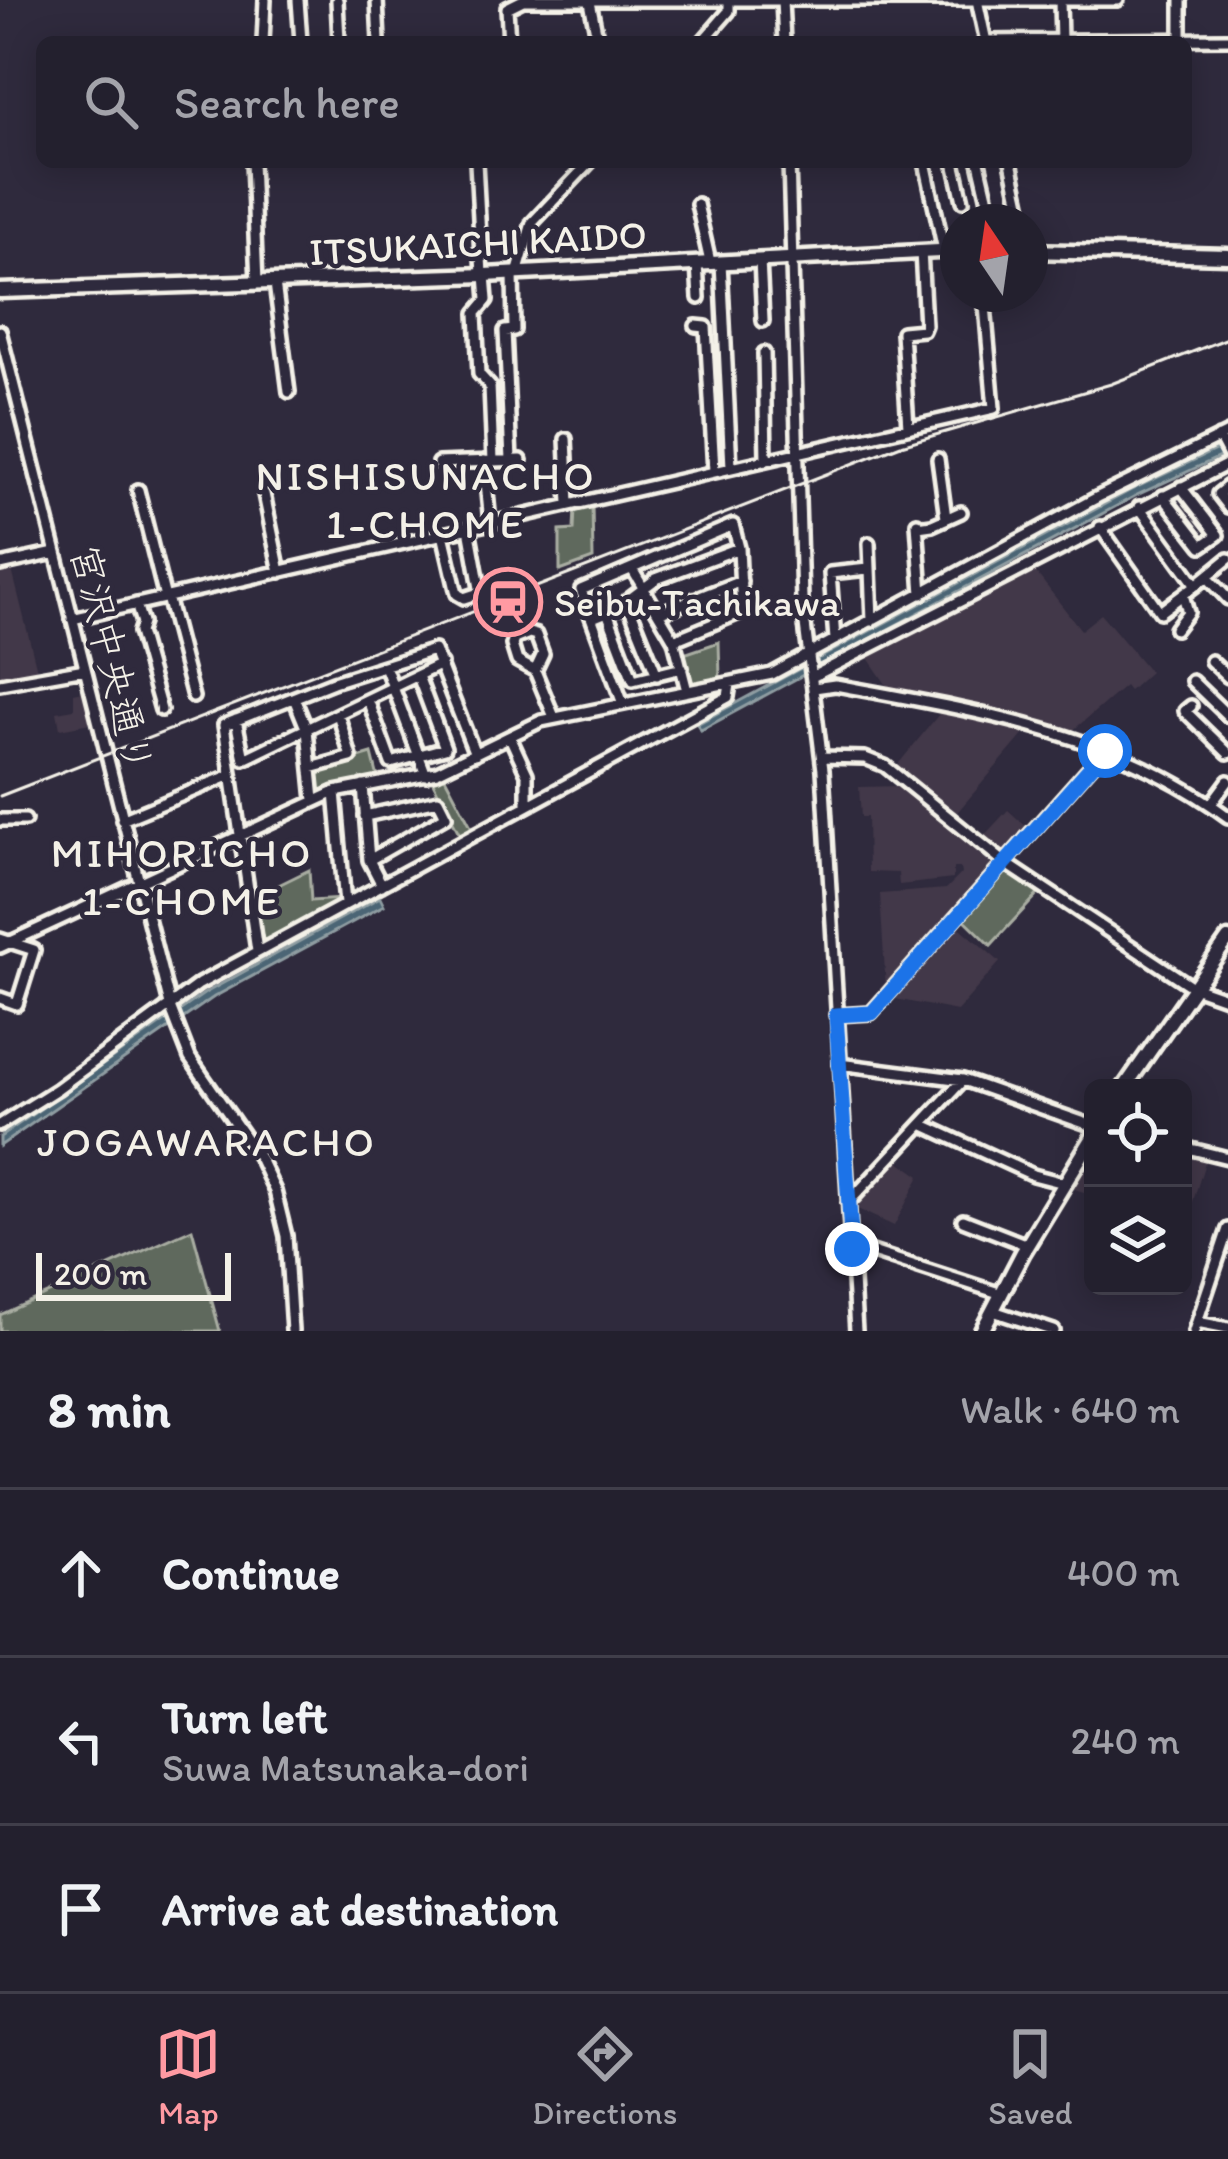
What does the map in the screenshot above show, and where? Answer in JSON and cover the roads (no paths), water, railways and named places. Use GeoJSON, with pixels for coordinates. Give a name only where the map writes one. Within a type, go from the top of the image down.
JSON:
{"type":"FeatureCollection","features":[{"type":"Feature","properties":{"kind":"main road","name":"ITSUKAICHI KAIDO"},"geometry":{"type":"LineString","coordinates":[[0,291],[515,274],[940,250]]}},
{"type":"Feature","properties":{"kind":"main road"},"geometry":{"type":"LineString","coordinates":[[1048,251],[1228,256]]}},
{"type":"Feature","properties":{"kind":"main road"},"geometry":{"type":"LineString","coordinates":[[1130,1079],[1228,939]]}},
{"type":"Feature","properties":{"kind":"main road"},"geometry":{"type":"LineString","coordinates":[[982,1331],[1084,1152]]}},
{"type":"Feature","properties":{"kind":"street"},"geometry":{"type":"LineString","coordinates":[[263,36],[265,0]]}},
{"type":"Feature","properties":{"kind":"street"},"geometry":{"type":"LineString","coordinates":[[298,0],[301,36]]}},
{"type":"Feature","properties":{"kind":"street"},"geometry":{"type":"LineString","coordinates":[[337,0],[339,36]]}},
{"type":"Feature","properties":{"kind":"street"},"geometry":{"type":"LineString","coordinates":[[376,0],[379,36]]}},
{"type":"Feature","properties":{"kind":"street"},"geometry":{"type":"LineString","coordinates":[[509,36],[507,8],[527,0],[1118,0]]}},
{"type":"Feature","properties":{"kind":"street"},"geometry":{"type":"LineString","coordinates":[[1060,0],[1061,36]]}},
{"type":"Feature","properties":{"kind":"street"},"geometry":{"type":"LineString","coordinates":[[1180,0],[1181,36]]}},
{"type":"Feature","properties":{"kind":"street"},"geometry":{"type":"LineString","coordinates":[[782,1],[784,36]]}},
{"type":"Feature","properties":{"kind":"street"},"geometry":{"type":"LineString","coordinates":[[976,1],[984,36]]}},
{"type":"Feature","properties":{"kind":"street"},"geometry":{"type":"LineString","coordinates":[[590,2],[597,36]]}},
{"type":"Feature","properties":{"kind":"street"},"geometry":{"type":"LineString","coordinates":[[706,36],[729,11],[729,2]]}},
{"type":"Feature","properties":{"kind":"street"},"geometry":{"type":"LineString","coordinates":[[1192,41],[1228,39]]}},
{"type":"Feature","properties":{"kind":"street"},"geometry":{"type":"LineString","coordinates":[[252,168],[257,283]]}},
{"type":"Feature","properties":{"kind":"street"},"geometry":{"type":"LineString","coordinates":[[476,168],[487,300],[476,313],[479,374],[490,386],[490,523]]}},
{"type":"Feature","properties":{"kind":"street"},"geometry":{"type":"LineString","coordinates":[[437,463],[516,460],[505,331],[514,329],[515,274],[532,223],[584,168]]}},
{"type":"Feature","properties":{"kind":"street"},"geometry":{"type":"LineString","coordinates":[[789,168],[802,600],[822,757],[856,1331]]}},
{"type":"Feature","properties":{"kind":"street"},"geometry":{"type":"LineString","coordinates":[[927,168],[940,213]]}},
{"type":"Feature","properties":{"kind":"street"},"geometry":{"type":"LineString","coordinates":[[956,168],[964,202]]}},
{"type":"Feature","properties":{"kind":"street"},"geometry":{"type":"LineString","coordinates":[[980,168],[990,204]]}},
{"type":"Feature","properties":{"kind":"street"},"geometry":{"type":"LineString","coordinates":[[1012,168],[1020,204]]}},
{"type":"Feature","properties":{"kind":"street"},"geometry":{"type":"LineString","coordinates":[[697,204],[710,262],[730,467]]}},
{"type":"Feature","properties":{"kind":"street"},"geometry":{"type":"LineString","coordinates":[[908,428],[902,332],[926,326],[921,251]]}},
{"type":"Feature","properties":{"kind":"street"},"geometry":{"type":"LineString","coordinates":[[760,260],[763,321]]}},
{"type":"Feature","properties":{"kind":"street"},"geometry":{"type":"LineString","coordinates":[[699,298],[710,262]]}},
{"type":"Feature","properties":{"kind":"street"},"geometry":{"type":"LineString","coordinates":[[275,283],[290,392]]}},
{"type":"Feature","properties":{"kind":"street"},"geometry":{"type":"LineString","coordinates":[[72,619],[994,408],[986,312]]}},
{"type":"Feature","properties":{"kind":"street"},"geometry":{"type":"LineString","coordinates":[[696,326],[706,327],[714,472]]}},
{"type":"Feature","properties":{"kind":"street","name":"宮沢中央通り"},"geometry":{"type":"LineString","coordinates":[[0,331],[171,1008],[196,1069],[260,1160],[275,1191],[286,1236],[292,1331]]}},
{"type":"Feature","properties":{"kind":"street"},"geometry":{"type":"LineString","coordinates":[[763,357],[761,412],[766,458]]}},
{"type":"Feature","properties":{"kind":"street"},"geometry":{"type":"LineString","coordinates":[[811,670],[836,640],[1098,497],[1223,437],[1228,454]]}},
{"type":"Feature","properties":{"kind":"street"},"geometry":{"type":"LineString","coordinates":[[569,504],[570,447]]}},
{"type":"Feature","properties":{"kind":"street"},"geometry":{"type":"LineString","coordinates":[[939,459],[946,518]]}},
{"type":"Feature","properties":{"kind":"street"},"geometry":{"type":"LineString","coordinates":[[3,943],[314,800],[426,775],[554,717],[811,670],[1228,464]]}},
{"type":"Feature","properties":{"kind":"street"},"geometry":{"type":"LineString","coordinates":[[1228,486],[1218,494],[1228,507]]}},
{"type":"Feature","properties":{"kind":"street"},"geometry":{"type":"LineString","coordinates":[[1162,496],[1202,546],[1218,535],[1180,487]]}},
{"type":"Feature","properties":{"kind":"street"},"geometry":{"type":"LineString","coordinates":[[138,490],[190,694]]}},
{"type":"Feature","properties":{"kind":"street"},"geometry":{"type":"LineString","coordinates":[[264,494],[280,572]]}},
{"type":"Feature","properties":{"kind":"street"},"geometry":{"type":"LineString","coordinates":[[1139,507],[1196,585]]}},
{"type":"Feature","properties":{"kind":"street"},"geometry":{"type":"LineString","coordinates":[[922,594],[917,525],[961,512]]}},
{"type":"Feature","properties":{"kind":"street"},"geometry":{"type":"LineString","coordinates":[[623,704],[581,590],[733,525],[739,548],[741,614],[674,640]]}},
{"type":"Feature","properties":{"kind":"street"},"geometry":{"type":"LineString","coordinates":[[1100,526],[1160,612],[1228,559]]}},
{"type":"Feature","properties":{"kind":"street"},"geometry":{"type":"LineString","coordinates":[[443,534],[457,594],[464,598],[480,588],[470,528]]}},
{"type":"Feature","properties":{"kind":"street"},"geometry":{"type":"LineString","coordinates":[[869,543],[872,621]]}},
{"type":"Feature","properties":{"kind":"street"},"geometry":{"type":"LineString","coordinates":[[592,618],[628,601],[656,579],[739,548]]}},
{"type":"Feature","properties":{"kind":"street"},"geometry":{"type":"LineString","coordinates":[[0,565],[55,553]]}},
{"type":"Feature","properties":{"kind":"street"},"geometry":{"type":"LineString","coordinates":[[632,569],[674,640],[688,691]]}},
{"type":"Feature","properties":{"kind":"street"},"geometry":{"type":"LineString","coordinates":[[836,640],[830,573],[868,569]]}},
{"type":"Feature","properties":{"kind":"street"},"geometry":{"type":"LineString","coordinates":[[1207,577],[1228,599]]}},
{"type":"Feature","properties":{"kind":"street"},"geometry":{"type":"LineString","coordinates":[[659,613],[741,581]]}},
{"type":"Feature","properties":{"kind":"street"},"geometry":{"type":"LineString","coordinates":[[1175,629],[1188,612],[1184,595]]}},
{"type":"Feature","properties":{"kind":"street"},"geometry":{"type":"LineString","coordinates":[[628,601],[657,675]]}},
{"type":"Feature","properties":{"kind":"street"},"geometry":{"type":"LineString","coordinates":[[136,604],[161,710]]}},
{"type":"Feature","properties":{"kind":"street"},"geometry":{"type":"LineString","coordinates":[[607,612],[633,680],[682,668]]}},
{"type":"Feature","properties":{"kind":"street"},"geometry":{"type":"LineString","coordinates":[[257,952],[224,724],[434,650],[476,754]]}},
{"type":"Feature","properties":{"kind":"street"},"geometry":{"type":"LineString","coordinates":[[1211,661],[1228,677]]}},
{"type":"Feature","properties":{"kind":"street"},"geometry":{"type":"LineString","coordinates":[[236,720],[244,758],[441,664]]}},
{"type":"Feature","properties":{"kind":"street"},"geometry":{"type":"LineString","coordinates":[[385,666],[426,775]]}},
{"type":"Feature","properties":{"kind":"street"},"geometry":{"type":"LineString","coordinates":[[534,667],[554,717]]}},
{"type":"Feature","properties":{"kind":"street"},"geometry":{"type":"LineString","coordinates":[[0,685],[85,669]]}},
{"type":"Feature","properties":{"kind":"street"},"geometry":{"type":"LineString","coordinates":[[811,670],[836,685],[993,714],[1105,751],[1172,778],[1213,802],[1228,817]]}},
{"type":"Feature","properties":{"kind":"street"},"geometry":{"type":"LineString","coordinates":[[368,700],[391,763],[445,748],[418,676]]}},
{"type":"Feature","properties":{"kind":"street"},"geometry":{"type":"LineString","coordinates":[[1192,681],[1228,716]]}},
{"type":"Feature","properties":{"kind":"street"},"geometry":{"type":"LineString","coordinates":[[0,1125],[257,952],[728,697],[730,684]]}},
{"type":"Feature","properties":{"kind":"street"},"geometry":{"type":"LineString","coordinates":[[294,698],[307,730],[314,800]]}},
{"type":"Feature","properties":{"kind":"street"},"geometry":{"type":"LineString","coordinates":[[1191,706],[1185,711],[1228,753]]}},
{"type":"Feature","properties":{"kind":"street"},"geometry":{"type":"LineString","coordinates":[[310,768],[351,757],[338,714]]}},
{"type":"Feature","properties":{"kind":"street"},"geometry":{"type":"LineString","coordinates":[[510,737],[526,774],[527,805]]}},
{"type":"Feature","properties":{"kind":"street"},"geometry":{"type":"LineString","coordinates":[[836,1015],[872,1013],[1105,751]]}},
{"type":"Feature","properties":{"kind":"street"},"geometry":{"type":"LineString","coordinates":[[822,757],[865,758],[885,766],[1004,862],[1191,986],[1228,999]]}},
{"type":"Feature","properties":{"kind":"street"},"geometry":{"type":"LineString","coordinates":[[122,820],[231,775]]}},
{"type":"Feature","properties":{"kind":"street"},"geometry":{"type":"LineString","coordinates":[[1213,802],[1228,781]]}},
{"type":"Feature","properties":{"kind":"street"},"geometry":{"type":"LineString","coordinates":[[363,786],[369,860],[382,885]]}},
{"type":"Feature","properties":{"kind":"street"},"geometry":{"type":"LineString","coordinates":[[335,792],[346,904]]}},
{"type":"Feature","properties":{"kind":"street"},"geometry":{"type":"LineString","coordinates":[[365,816],[438,800],[446,817],[369,860]]}},
{"type":"Feature","properties":{"kind":"street"},"geometry":{"type":"LineString","coordinates":[[0,820],[25,820]]}},
{"type":"Feature","properties":{"kind":"street"},"geometry":{"type":"LineString","coordinates":[[0,998],[17,1004],[34,950],[3,943]]}},
{"type":"Feature","properties":{"kind":"street"},"geometry":{"type":"LineString","coordinates":[[839,1064],[963,1080],[1084,1123]]}},
{"type":"Feature","properties":{"kind":"street"},"geometry":{"type":"LineString","coordinates":[[848,1203],[963,1080]]}},
{"type":"Feature","properties":{"kind":"street"},"geometry":{"type":"LineString","coordinates":[[924,1125],[1064,1184]]}},
{"type":"Feature","properties":{"kind":"street"},"geometry":{"type":"LineString","coordinates":[[1192,1149],[1228,1158]]}},
{"type":"Feature","properties":{"kind":"street"},"geometry":{"type":"LineString","coordinates":[[962,1220],[1028,1245]]}},
{"type":"Feature","properties":{"kind":"street"},"geometry":{"type":"LineString","coordinates":[[1228,1229],[1196,1326],[1228,1328]]}},
{"type":"Feature","properties":{"kind":"street"},"geometry":{"type":"LineString","coordinates":[[852,1249],[1002,1294]]}},
{"type":"Feature","properties":{"kind":"street"},"geometry":{"type":"LineString","coordinates":[[993,1311],[1054,1331]]}},
{"type":"Feature","properties":{"kind":"water"},"geometry":{"type":"Polygon","coordinates":[[[1228,444],[1228,453],[1137,495],[701,730],[697,724],[1131,490],[1228,444]]]}},
{"type":"Feature","properties":{"kind":"water"},"geometry":{"type":"Polygon","coordinates":[[[380,897],[384,905],[214,997],[0,1146],[0,1137],[205,993],[380,897]]]}},
{"type":"Feature","properties":{"kind":"waterway"},"geometry":{"type":"LineString","coordinates":[[835,672],[950,611]]}},
{"type":"Feature","properties":{"kind":"waterway"},"geometry":{"type":"LineString","coordinates":[[964,705],[1036,723]]}},
{"type":"Feature","properties":{"kind":"waterway"},"geometry":{"type":"LineString","coordinates":[[1173,777],[1228,811]]}},
{"type":"Feature","properties":{"kind":"railway"},"geometry":{"type":"LineString","coordinates":[[0,796],[901,445],[1111,384],[1228,338]]}},
{"type":"Feature","properties":{"kind":"place","name":"Seibu-Tachikawa"},"geometry":{"type":"Point","coordinates":[508,602]}},
{"type":"Feature","properties":{"kind":"district","name":"NISHISUNACHO 1-CHOME"},"geometry":{"type":"Point","coordinates":[426,499]}},
{"type":"Feature","properties":{"kind":"district","name":"MIHORICHO 1-CHOME"},"geometry":{"type":"Point","coordinates":[182,876]}},
{"type":"Feature","properties":{"kind":"district","name":"JOGAWARACHO"},"geometry":{"type":"Point","coordinates":[207,1141]}}]}
